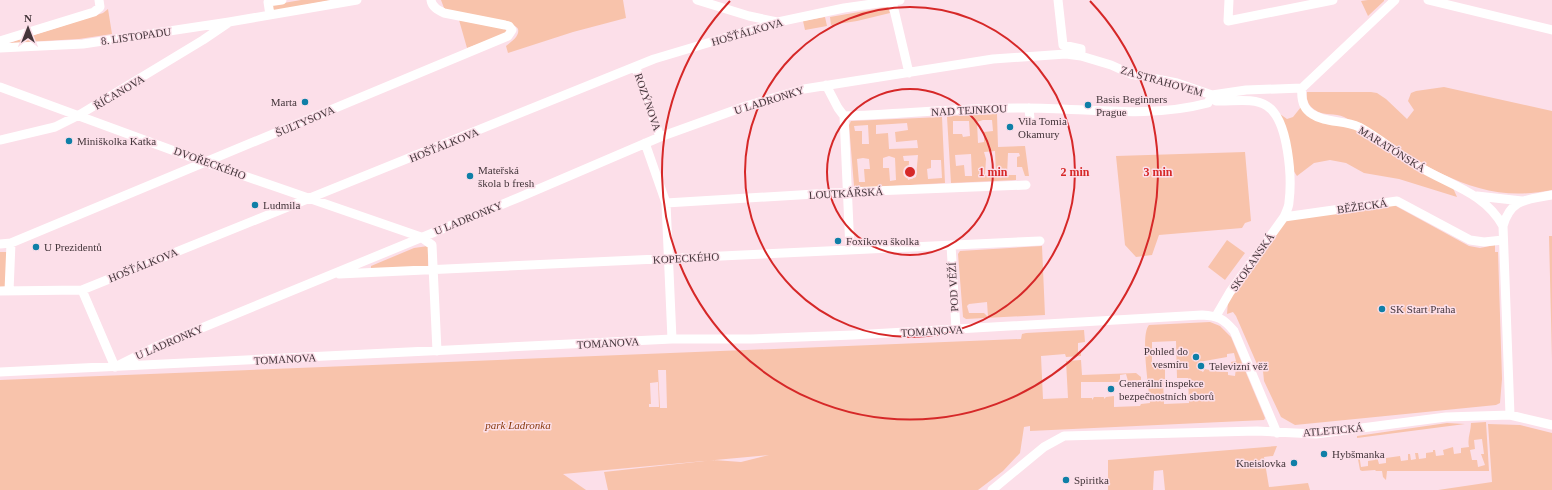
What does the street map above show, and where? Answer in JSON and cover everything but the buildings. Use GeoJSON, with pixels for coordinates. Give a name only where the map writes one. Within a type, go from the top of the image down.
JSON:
{"type":"FeatureCollection","features":[{"type":"Feature","properties":{"kind":"street"},"geometry":{"type":"LineString","coordinates":[[0,41],[94,12],[100,7],[99,0]]}},
{"type":"Feature","properties":{"kind":"street"},"geometry":{"type":"LineString","coordinates":[[270,15],[268,2],[282,0]]}},
{"type":"Feature","properties":{"kind":"street","name":"8. LISTOPADU"},"geometry":{"type":"LineString","coordinates":[[0,48],[83,44],[229,22],[355,0]]}},
{"type":"Feature","properties":{"kind":"street","name":"ŠULTYSOVA"},"geometry":{"type":"LineString","coordinates":[[0,244],[10,244],[207,163],[508,36],[511,33],[512,30],[505,24],[444,13],[437,10],[432,4],[431,0]]}},
{"type":"Feature","properties":{"kind":"street"},"geometry":{"type":"LineString","coordinates":[[698,0],[749,16],[778,22]]}},
{"type":"Feature","properties":{"kind":"street"},"geometry":{"type":"LineString","coordinates":[[896,0],[909,73]]}},
{"type":"Feature","properties":{"kind":"street","name":"HOŠŤÁLKOVA"},"geometry":{"type":"LineString","coordinates":[[4,291],[82,290],[312,199],[636,68],[654,59],[778,22],[844,8],[896,0]]}},
{"type":"Feature","properties":{"kind":"street"},"geometry":{"type":"LineString","coordinates":[[1058,0],[1063,44],[1081,49],[1081,56]]}},
{"type":"Feature","properties":{"kind":"street"},"geometry":{"type":"LineString","coordinates":[[1228,0],[1228,21],[1333,0]]}},
{"type":"Feature","properties":{"kind":"street"},"geometry":{"type":"LineString","coordinates":[[1302,88],[1395,0]]}},
{"type":"Feature","properties":{"kind":"street"},"geometry":{"type":"LineString","coordinates":[[1428,0],[1552,30]]}},
{"type":"Feature","properties":{"kind":"street","name":"ŘÍČANOVA"},"geometry":{"type":"LineString","coordinates":[[0,140],[55,127],[79,115],[204,40],[229,22]]}},
{"type":"Feature","properties":{"kind":"street","name":"ZA STRAHOVEM"},"geometry":{"type":"LineString","coordinates":[[826,85],[909,73],[993,58],[1066,54],[1081,56],[1111,65],[1130,74],[1177,83],[1212,95],[1246,90],[1302,88]]}},
{"type":"Feature","properties":{"kind":"street","name":"ROZÝNOVA"},"geometry":{"type":"LineString","coordinates":[[636,68],[660,137]]}},
{"type":"Feature","properties":{"kind":"street"},"geometry":{"type":"LineString","coordinates":[[826,85],[844,116],[850,250]]}},
{"type":"Feature","properties":{"kind":"street","name":"U LADRONKY"},"geometry":{"type":"LineString","coordinates":[[115,367],[153,348],[660,137],[746,106],[804,88],[826,85]]}},
{"type":"Feature","properties":{"kind":"street","name":"DVOŘECKÉHO"},"geometry":{"type":"LineString","coordinates":[[0,87],[207,163],[421,237]]}},
{"type":"Feature","properties":{"kind":"street","name":"MARATÓNSKÁ"},"geometry":{"type":"LineString","coordinates":[[1302,88],[1301,100],[1305,108],[1312,115],[1343,121],[1359,127],[1418,166],[1474,195],[1487,204],[1503,226]]}},
{"type":"Feature","properties":{"kind":"street","name":"SKOKANSKÁ"},"geometry":{"type":"LineString","coordinates":[[1212,95],[1216,101],[1254,102],[1267,106],[1276,116],[1282,132],[1291,178],[1289,204],[1284,217],[1230,292],[1216,316]]}},
{"type":"Feature","properties":{"kind":"street","name":"NAD TEJNKOU"},"geometry":{"type":"LineString","coordinates":[[844,116],[1029,108],[1135,112],[1169,111],[1208,103],[1212,95]]}},
{"type":"Feature","properties":{"kind":"street"},"geometry":{"type":"LineString","coordinates":[[1029,108],[1030,119]]}},
{"type":"Feature","properties":{"kind":"street","name":"ROZÝNOVA"},"geometry":{"type":"LineString","coordinates":[[645,143],[666,203],[672,339]]}},
{"type":"Feature","properties":{"kind":"street","name":"LOUTKÁŘSKÁ"},"geometry":{"type":"LineString","coordinates":[[666,203],[848,192],[1026,185]]}},
{"type":"Feature","properties":{"kind":"street","name":"MARATÓNSKÁ"},"geometry":{"type":"LineString","coordinates":[[1474,195],[1522,201],[1552,195]]}},
{"type":"Feature","properties":{"kind":"street","name":"BĚŽECKÁ"},"geometry":{"type":"LineString","coordinates":[[1284,217],[1397,201],[1470,240],[1484,242],[1503,240]]}},
{"type":"Feature","properties":{"kind":"street"},"geometry":{"type":"LineString","coordinates":[[1510,415],[1503,226],[1511,208],[1522,201]]}},
{"type":"Feature","properties":{"kind":"street"},"geometry":{"type":"LineString","coordinates":[[421,237],[432,245],[438,351]]}},
{"type":"Feature","properties":{"kind":"street","name":"KOPECKÉHO"},"geometry":{"type":"LineString","coordinates":[[331,274],[433,271],[1040,241]]}},
{"type":"Feature","properties":{"kind":"street"},"geometry":{"type":"LineString","coordinates":[[4,291],[10,244]]}},
{"type":"Feature","properties":{"kind":"street","name":"POD VĚŽÍ"},"geometry":{"type":"LineString","coordinates":[[951,245],[956,329]]}},
{"type":"Feature","properties":{"kind":"street"},"geometry":{"type":"LineString","coordinates":[[82,290],[115,367]]}},
{"type":"Feature","properties":{"kind":"street","name":"TOMANOVA"},"geometry":{"type":"LineString","coordinates":[[0,372],[672,339],[751,339],[1202,315],[1216,316]]}},
{"type":"Feature","properties":{"kind":"street"},"geometry":{"type":"LineString","coordinates":[[1216,316],[1227,322],[1234,330],[1278,432]]}},
{"type":"Feature","properties":{"kind":"street","name":"ATLETICKÁ"},"geometry":{"type":"LineString","coordinates":[[992,490],[1044,448],[1064,436],[1249,431],[1316,434],[1446,417],[1510,415],[1552,425]]}},
{"type":"Feature","properties":{"kind":"green space"},"geometry":{"type":"Polygon","coordinates":[[[301,0],[332,0],[273,11],[272,5],[301,0]]]}},
{"type":"Feature","properties":{"kind":"green space"},"geometry":{"type":"Polygon","coordinates":[[[441,0],[623,0],[626,18],[573,32],[508,53],[506,46],[515,39],[518,34],[518,29],[515,26],[497,20],[448,11],[444,8],[441,0]]]}},
{"type":"Feature","properties":{"kind":"green space"},"geometry":{"type":"Polygon","coordinates":[[[1361,1],[1384,1],[1368,16],[1361,1]]]}},
{"type":"Feature","properties":{"kind":"green space"},"geometry":{"type":"Polygon","coordinates":[[[888,7],[890,13],[857,21],[831,25],[830,17],[888,7]]]}},
{"type":"Feature","properties":{"kind":"green space"},"geometry":{"type":"Polygon","coordinates":[[[108,9],[112,34],[79,39],[9,43],[103,13],[108,9]]]}},
{"type":"Feature","properties":{"kind":"green space"},"geometry":{"type":"Polygon","coordinates":[[[825,17],[827,26],[805,30],[803,21],[825,17]]]}},
{"type":"Feature","properties":{"kind":"green space"},"geometry":{"type":"Polygon","coordinates":[[[459,20],[505,29],[507,31],[503,35],[467,48],[459,20]]]}},
{"type":"Feature","properties":{"kind":"green space"},"geometry":{"type":"Polygon","coordinates":[[[1444,87],[1552,111],[1552,190],[1534,193],[1506,193],[1479,188],[1461,182],[1426,166],[1344,117],[1318,112],[1308,102],[1307,97],[1307,92],[1377,93],[1386,99],[1407,119],[1414,110],[1408,101],[1411,93],[1444,87]]]}},
{"type":"Feature","properties":{"kind":"green space"},"geometry":{"type":"Polygon","coordinates":[[[1301,107],[1362,131],[1453,188],[1457,197],[1399,179],[1364,173],[1346,163],[1330,160],[1314,163],[1297,176],[1293,170],[1280,114],[1287,119],[1293,117],[1301,107]]]}},
{"type":"Feature","properties":{"kind":"green space"},"geometry":{"type":"Polygon","coordinates":[[[997,114],[998,147],[1025,146],[1029,176],[1025,176],[1022,167],[1017,167],[1017,157],[1020,156],[1019,153],[1008,153],[1007,175],[1016,175],[1016,180],[951,183],[947,117],[997,114]],[[992,120],[977,122],[978,143],[984,142],[984,132],[993,131],[992,120]],[[953,121],[953,134],[962,134],[963,137],[970,136],[969,121],[953,121]],[[995,151],[984,152],[986,159],[985,175],[996,175],[995,151]],[[971,154],[955,155],[956,166],[964,165],[965,176],[972,176],[971,154]]]}},
{"type":"Feature","properties":{"kind":"green space"},"geometry":{"type":"Polygon","coordinates":[[[942,117],[945,183],[858,188],[854,186],[849,125],[851,121],[942,117]],[[907,123],[876,125],[876,134],[888,133],[889,149],[918,148],[917,140],[896,142],[895,132],[908,130],[907,123]],[[868,125],[854,126],[855,131],[862,131],[862,144],[869,144],[868,125]],[[918,155],[903,156],[904,161],[909,161],[908,180],[916,177],[918,155]],[[889,156],[883,158],[883,168],[889,168],[890,181],[896,180],[895,158],[889,156]],[[857,159],[859,182],[865,182],[864,169],[870,169],[869,159],[857,159]],[[931,160],[931,168],[927,169],[928,179],[942,178],[941,160],[931,160]]]}},
{"type":"Feature","properties":{"kind":"green space"},"geometry":{"type":"Polygon","coordinates":[[[1245,152],[1251,221],[1245,223],[1242,228],[1159,235],[1152,255],[1136,257],[1125,245],[1116,156],[1245,152]]]}},
{"type":"Feature","properties":{"kind":"green space"},"geometry":{"type":"Polygon","coordinates":[[[1394,205],[1469,246],[1480,248],[1495,245],[1495,252],[1498,252],[1502,379],[1500,403],[1496,405],[1295,425],[1281,417],[1264,381],[1263,371],[1260,371],[1236,316],[1233,312],[1227,314],[1228,301],[1280,225],[1288,220],[1394,205]]]}},
{"type":"Feature","properties":{"kind":"green space"},"geometry":{"type":"Polygon","coordinates":[[[1549,236],[1552,236],[1552,360],[1549,236]]]}},
{"type":"Feature","properties":{"kind":"green space"},"geometry":{"type":"Polygon","coordinates":[[[1227,240],[1245,253],[1225,280],[1208,267],[1227,240]]]}},
{"type":"Feature","properties":{"kind":"green space"},"geometry":{"type":"Polygon","coordinates":[[[428,246],[428,267],[371,268],[371,266],[414,248],[428,246]]]}},
{"type":"Feature","properties":{"kind":"green space"},"geometry":{"type":"Polygon","coordinates":[[[1042,246],[1045,315],[966,319],[963,317],[958,254],[960,251],[1042,246]],[[987,302],[969,304],[967,306],[969,313],[984,313],[988,317],[987,302]]]}},
{"type":"Feature","properties":{"kind":"green space"},"geometry":{"type":"Polygon","coordinates":[[[0,252],[10,252],[9,286],[0,287],[0,252]]]}},
{"type":"Feature","properties":{"kind":"green space","name":"park Ladronka"},"geometry":{"type":"Polygon","coordinates":[[[1210,322],[1220,326],[1231,337],[1265,418],[1264,420],[1030,431],[1030,426],[1024,427],[1020,453],[1003,471],[978,490],[608,490],[604,472],[710,460],[563,474],[586,490],[0,490],[0,380],[1021,339],[1022,334],[1026,333],[1084,330],[1085,342],[1078,343],[1078,352],[1081,352],[1081,356],[1066,357],[1065,354],[1041,356],[1043,399],[1068,398],[1066,361],[1081,360],[1082,375],[1136,373],[1141,377],[1141,380],[1128,381],[1126,374],[1120,375],[1120,382],[1081,382],[1081,398],[1092,398],[1092,400],[1094,397],[1104,397],[1104,399],[1106,397],[1114,396],[1114,407],[1140,406],[1141,404],[1150,403],[1145,350],[1146,331],[1149,325],[1210,322]],[[1176,341],[1152,342],[1152,367],[1165,367],[1165,379],[1163,379],[1164,404],[1189,403],[1188,378],[1177,378],[1176,341]],[[1234,353],[1227,354],[1227,357],[1199,362],[1197,368],[1203,372],[1205,369],[1210,371],[1228,372],[1228,375],[1235,376],[1236,368],[1232,367],[1231,362],[1236,361],[1234,353]],[[658,370],[660,408],[667,408],[666,370],[658,370]],[[658,382],[650,383],[651,404],[649,404],[649,407],[659,407],[658,382]],[[769,455],[714,460],[741,462],[769,455]]]}},
{"type":"Feature","properties":{"kind":"green space"},"geometry":{"type":"Polygon","coordinates":[[[1486,422],[1489,471],[1387,471],[1386,480],[1383,477],[1382,471],[1360,470],[1357,454],[1359,454],[1361,467],[1368,466],[1368,461],[1375,460],[1377,457],[1379,464],[1386,463],[1386,458],[1400,456],[1401,461],[1408,460],[1408,454],[1410,454],[1411,460],[1416,459],[1415,453],[1418,453],[1419,459],[1426,458],[1426,453],[1433,452],[1433,450],[1435,450],[1436,456],[1444,455],[1443,450],[1453,447],[1454,454],[1461,453],[1461,448],[1469,447],[1468,441],[1471,423],[1486,422]],[[1482,439],[1474,440],[1475,449],[1470,450],[1472,460],[1477,460],[1478,467],[1485,465],[1481,454],[1484,454],[1482,439]]]}},
{"type":"Feature","properties":{"kind":"green space"},"geometry":{"type":"Polygon","coordinates":[[[1447,423],[1465,424],[1357,438],[1357,436],[1447,423]]]}},
{"type":"Feature","properties":{"kind":"green space"},"geometry":{"type":"Polygon","coordinates":[[[1488,424],[1520,425],[1552,433],[1552,490],[1438,490],[1492,482],[1488,424]]]}},
{"type":"Feature","properties":{"kind":"green space"},"geometry":{"type":"Polygon","coordinates":[[[1277,446],[1273,456],[1264,457],[1269,487],[1308,483],[1310,490],[1165,490],[1163,470],[1154,471],[1153,490],[1108,490],[1108,460],[1277,446]]]}},
{"type":"Feature","properties":{"kind":"place","name":"Marta"},"geometry":{"type":"Point","coordinates":[305,102]}},
{"type":"Feature","properties":{"kind":"place","name":"Basis Beginners Prague"},"geometry":{"type":"Point","coordinates":[1088,105]}},
{"type":"Feature","properties":{"kind":"place","name":"Vila Tomia Okamury"},"geometry":{"type":"Point","coordinates":[1010,127]}},
{"type":"Feature","properties":{"kind":"place","name":"Miniškolka Katka"},"geometry":{"type":"Point","coordinates":[69,141]}},
{"type":"Feature","properties":{"kind":"place","name":"Mateřská škola b fresh"},"geometry":{"type":"Point","coordinates":[470,176]}},
{"type":"Feature","properties":{"kind":"place","name":"Ludmila"},"geometry":{"type":"Point","coordinates":[255,205]}},
{"type":"Feature","properties":{"kind":"place","name":"Foxíkova školka"},"geometry":{"type":"Point","coordinates":[838,241]}},
{"type":"Feature","properties":{"kind":"place","name":"U Prezidentů"},"geometry":{"type":"Point","coordinates":[36,247]}},
{"type":"Feature","properties":{"kind":"place","name":"SK Start Praha"},"geometry":{"type":"Point","coordinates":[1382,309]}},
{"type":"Feature","properties":{"kind":"place","name":"Pohled do vesmíru"},"geometry":{"type":"Point","coordinates":[1196,357]}},
{"type":"Feature","properties":{"kind":"place","name":"Televizní věž"},"geometry":{"type":"Point","coordinates":[1201,366]}},
{"type":"Feature","properties":{"kind":"place","name":"Generální inspekce bezpečnostních sborů"},"geometry":{"type":"Point","coordinates":[1111,389]}},
{"type":"Feature","properties":{"kind":"place","name":"Hybšmanka"},"geometry":{"type":"Point","coordinates":[1324,454]}},
{"type":"Feature","properties":{"kind":"place","name":"Kneislovka"},"geometry":{"type":"Point","coordinates":[1294,463]}},
{"type":"Feature","properties":{"kind":"place","name":"Spiritka"},"geometry":{"type":"Point","coordinates":[1066,480]}}]}
